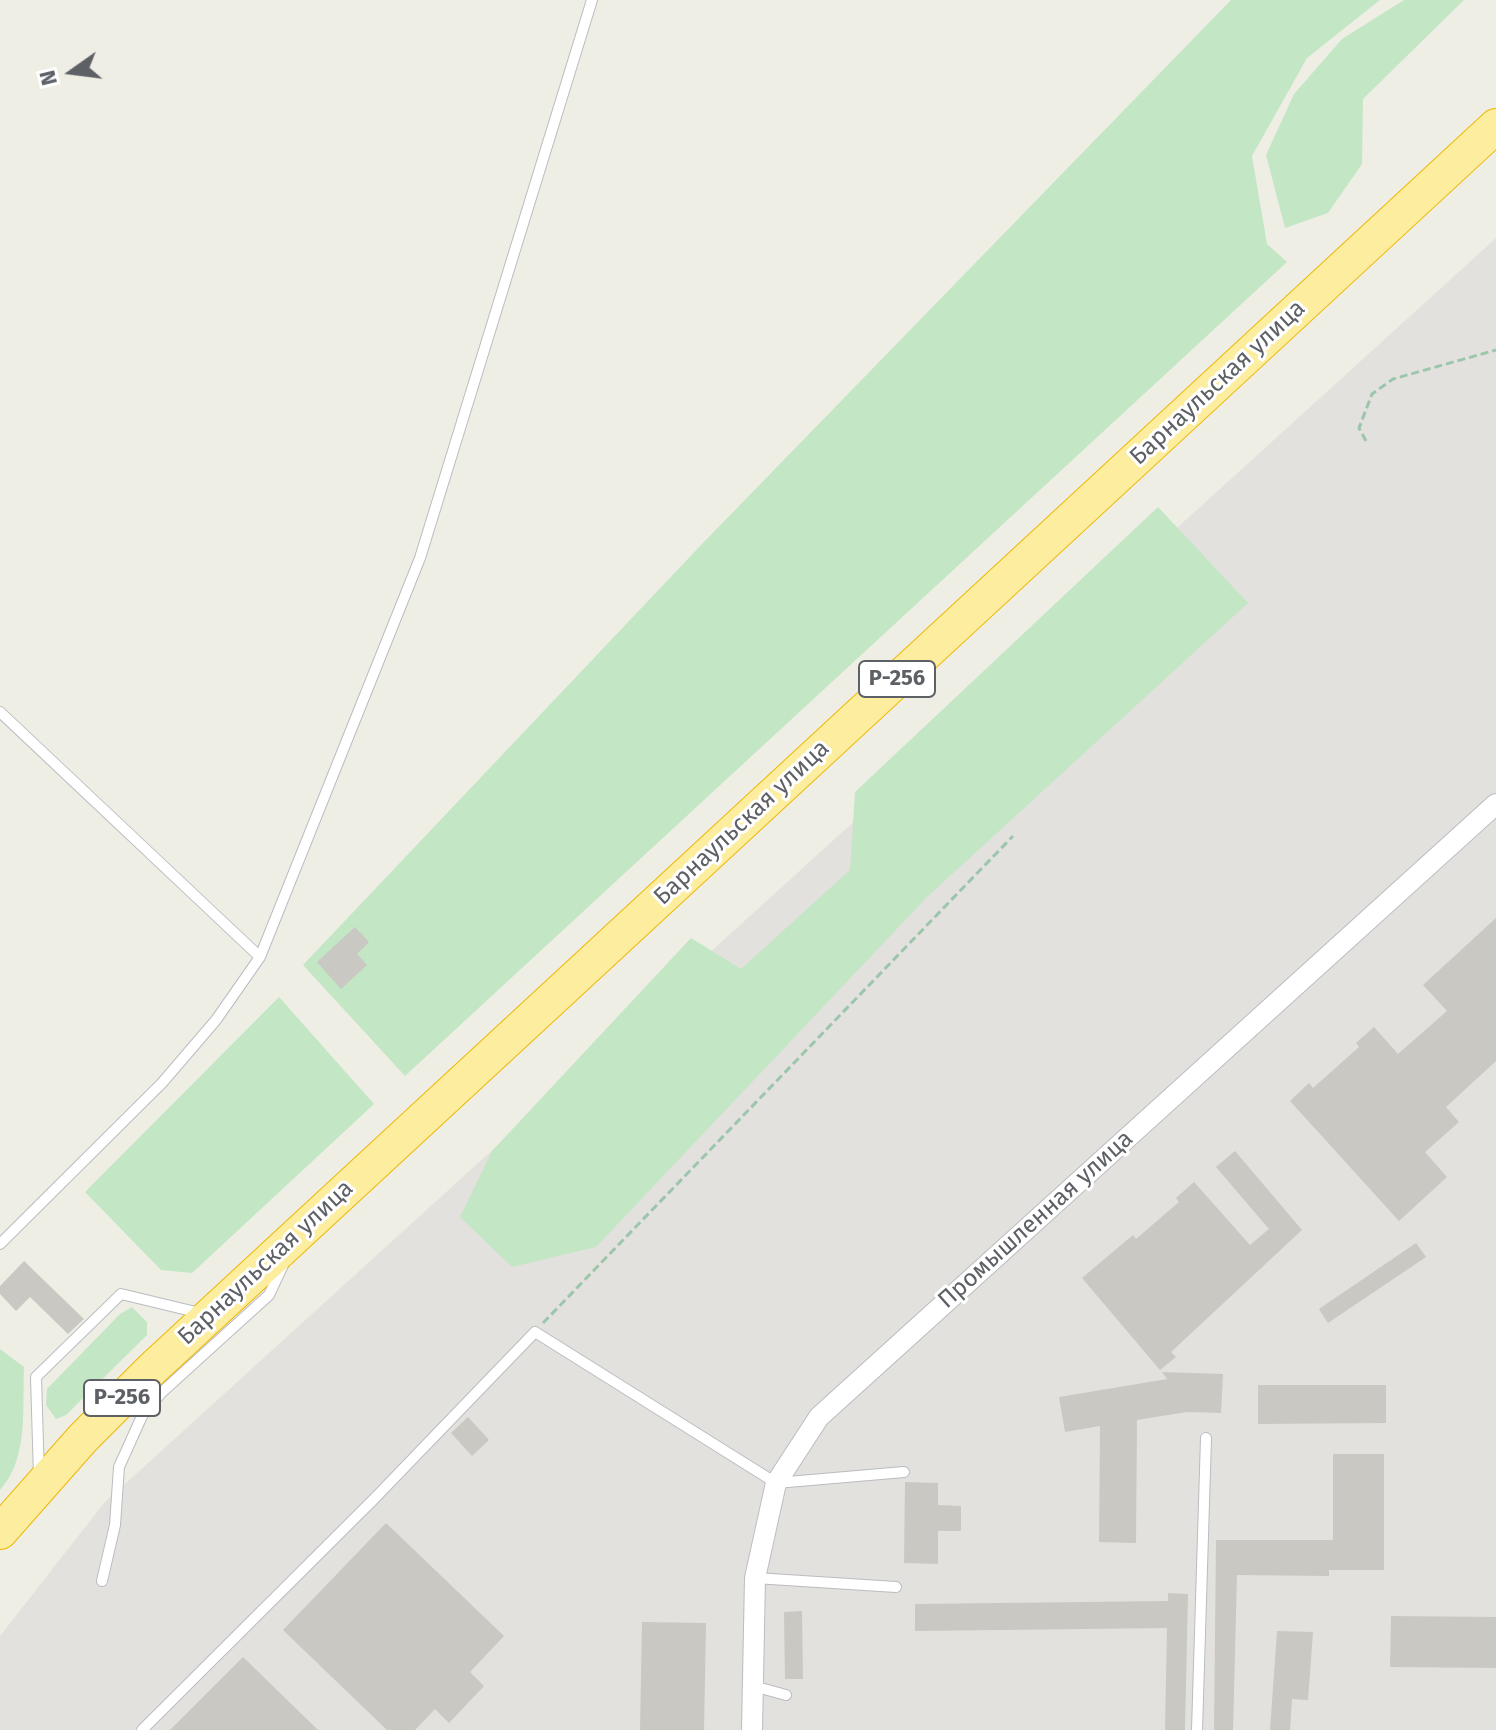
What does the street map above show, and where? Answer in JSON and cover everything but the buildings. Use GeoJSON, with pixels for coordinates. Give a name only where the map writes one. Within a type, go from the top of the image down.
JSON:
{"type":"FeatureCollection","features":[{"type":"Feature","properties":{"kind":"highway","name":"Барнаульская улица"},"geometry":{"type":"LineString","coordinates":[[0,1532],[39,1485],[152,1369],[1496,126]]}},
{"type":"Feature","properties":{"kind":"street","name":"Промышленная улица"},"geometry":{"type":"LineString","coordinates":[[752,1730],[755,1578],[776,1483],[819,1417],[1496,804]]}},
{"type":"Feature","properties":{"kind":"lane"},"geometry":{"type":"LineString","coordinates":[[0,1244],[162,1083],[216,1020],[260,957],[420,558],[592,0]]}},
{"type":"Feature","properties":{"kind":"lane"},"geometry":{"type":"LineString","coordinates":[[0,712],[260,957]]}},
{"type":"Feature","properties":{"kind":"lane"},"geometry":{"type":"LineString","coordinates":[[102,1581],[115,1525],[119,1467],[142,1416],[161,1393],[269,1295],[298,1233]]}},
{"type":"Feature","properties":{"kind":"lane"},"geometry":{"type":"LineString","coordinates":[[39,1485],[36,1377],[121,1294],[210,1315]]}},
{"type":"Feature","properties":{"kind":"lane"},"geometry":{"type":"LineString","coordinates":[[142,1730],[373,1500],[535,1332],[776,1483],[904,1472]]}},
{"type":"Feature","properties":{"kind":"lane"},"geometry":{"type":"LineString","coordinates":[[1197,1730],[1206,1438]]}},
{"type":"Feature","properties":{"kind":"lane"},"geometry":{"type":"LineString","coordinates":[[755,1578],[896,1587]]}},
{"type":"Feature","properties":{"kind":"lane"},"geometry":{"type":"LineString","coordinates":[[753,1686],[786,1695]]}},
{"type":"Feature","properties":{"kind":"path"},"geometry":{"type":"LineString","coordinates":[[1366,441],[1359,428],[1372,394],[1393,379],[1496,350]]}},
{"type":"Feature","properties":{"kind":"path"},"geometry":{"type":"LineString","coordinates":[[535,1332],[1013,836]]}},
{"type":"Feature","properties":{"kind":"shaded area"},"geometry":{"type":"Polygon","coordinates":[[[1496,238],[1496,1730],[0,1730],[0,1636],[104,1503],[1496,238]]]}},
{"type":"Feature","properties":{"kind":"green space"},"geometry":{"type":"Polygon","coordinates":[[[1231,0],[1380,0],[1307,58],[1252,156],[1267,244],[1287,262],[405,1076],[303,965],[702,544],[1231,0]]]}},
{"type":"Feature","properties":{"kind":"green space"},"geometry":{"type":"Polygon","coordinates":[[[1404,0],[1464,0],[1363,99],[1362,164],[1328,213],[1285,228],[1266,155],[1294,94],[1342,39],[1404,0]]]}},
{"type":"Feature","properties":{"kind":"green space"},"geometry":{"type":"Polygon","coordinates":[[[1158,507],[1248,603],[927,897],[596,1247],[512,1267],[460,1217],[492,1151],[691,938],[741,969],[850,870],[855,792],[1158,507]]]}},
{"type":"Feature","properties":{"kind":"green space"},"geometry":{"type":"Polygon","coordinates":[[[279,997],[374,1104],[192,1273],[161,1270],[85,1192],[279,997]]]}},
{"type":"Feature","properties":{"kind":"green space"},"geometry":{"type":"Polygon","coordinates":[[[132,1307],[147,1322],[147,1335],[66,1415],[56,1419],[46,1405],[47,1389],[120,1314],[132,1307]]]}},
{"type":"Feature","properties":{"kind":"green space"},"geometry":{"type":"Polygon","coordinates":[[[0,1349],[24,1367],[20,1448],[16,1463],[0,1490],[0,1349]]]}}]}
